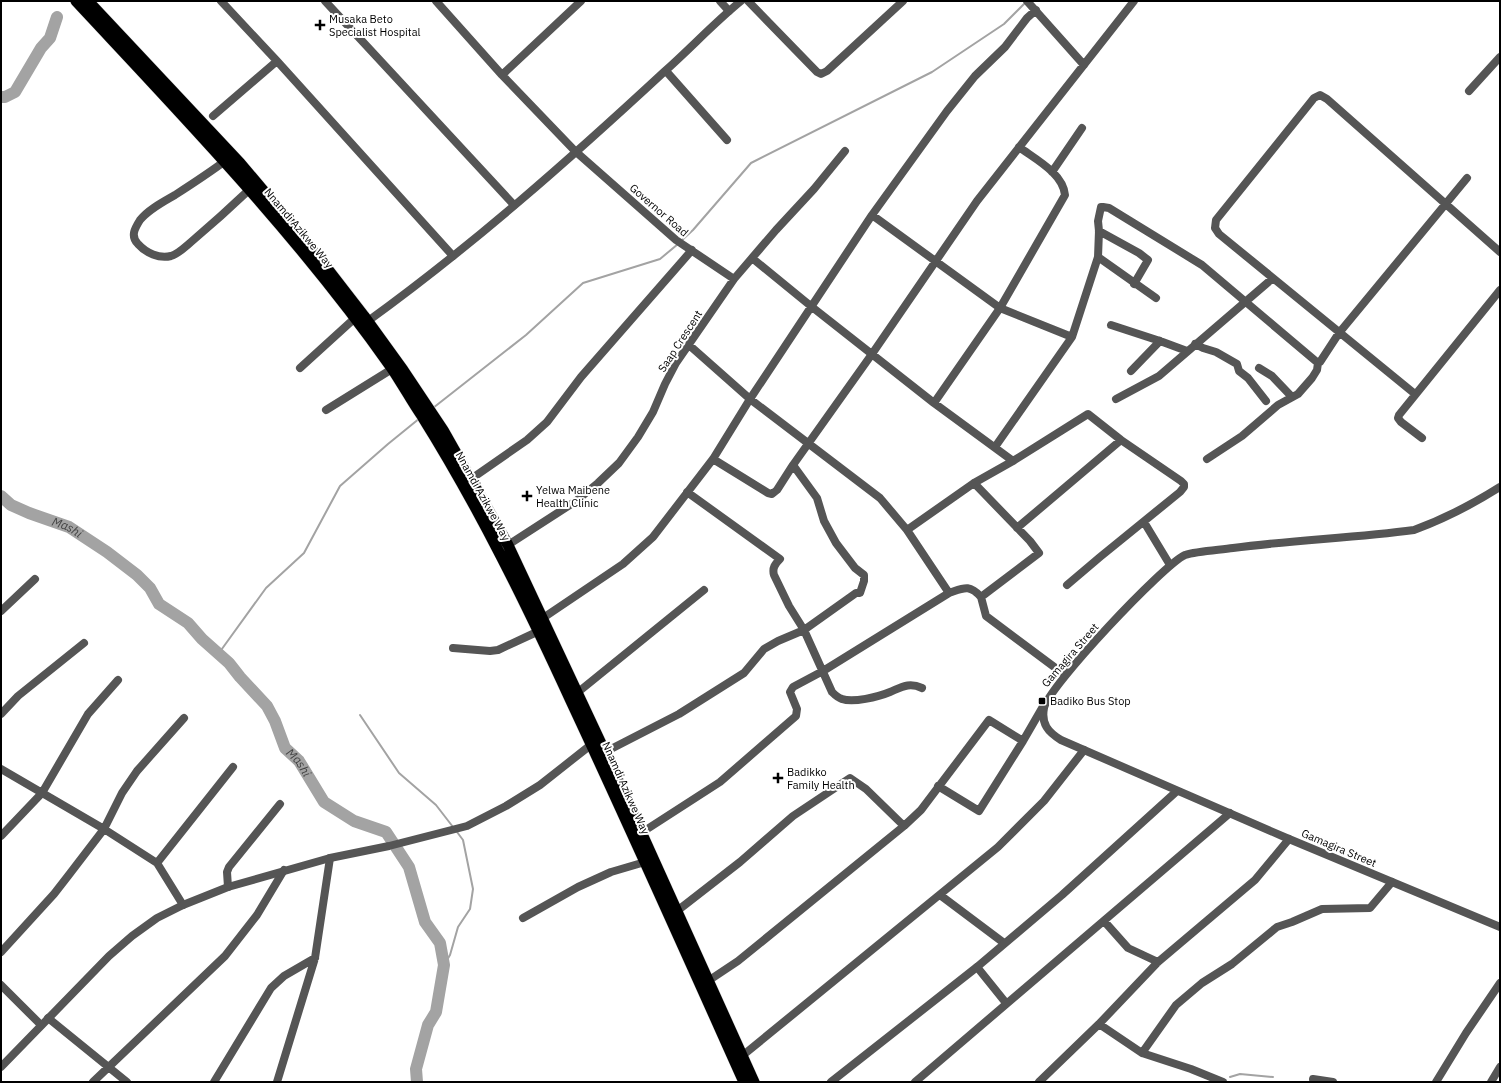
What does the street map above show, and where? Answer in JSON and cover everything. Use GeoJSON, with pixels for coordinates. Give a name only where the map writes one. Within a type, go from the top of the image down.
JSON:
{"type":"FeatureCollection","features":[{"type":"Feature","properties":{"kind":"highway","name":"Nnamdi Azikwe Way"},"geometry":{"type":"LineString","coordinates":[[76,1],[250,189],[361,322],[404,370],[430,410],[508,545],[605,752],[754,1082]]}},
{"type":"Feature","properties":{"kind":"highway","name":"Nnamdi Azikwe Way"},"geometry":{"type":"LineString","coordinates":[[88,1],[240,163],[323,263],[434,435],[468,493],[507,566],[539,631],[592,744],[744,1082]]}},
{"type":"Feature","properties":{"kind":"street"},"geometry":{"type":"LineString","coordinates":[[221,1],[453,256]]}},
{"type":"Feature","properties":{"kind":"street"},"geometry":{"type":"LineString","coordinates":[[325,1],[514,205]]}},
{"type":"Feature","properties":{"kind":"street","name":"Governor Road"},"geometry":{"type":"LineString","coordinates":[[436,1],[502,75],[576,151],[676,240],[734,279]]}},
{"type":"Feature","properties":{"kind":"street"},"geometry":{"type":"LineString","coordinates":[[502,75],[581,1]]}},
{"type":"Feature","properties":{"kind":"street"},"geometry":{"type":"LineString","coordinates":[[720,1],[729,11]]}},
{"type":"Feature","properties":{"kind":"street"},"geometry":{"type":"LineString","coordinates":[[300,368],[453,256],[576,151],[666,71],[741,1]]}},
{"type":"Feature","properties":{"kind":"street"},"geometry":{"type":"LineString","coordinates":[[748,1],[817,72],[821,74],[827,71],[903,1]]}},
{"type":"Feature","properties":{"kind":"street"},"geometry":{"type":"LineString","coordinates":[[713,459],[772,494],[777,490],[977,200],[1134,1]]}},
{"type":"Feature","properties":{"kind":"street"},"geometry":{"type":"LineString","coordinates":[[543,618],[623,564],[653,537],[713,459],[750,399],[872,215],[947,111],[975,76],[1005,47],[1027,18],[1032,6],[1054,33],[1084,65]]}},
{"type":"Feature","properties":{"kind":"street"},"geometry":{"type":"LineString","coordinates":[[1469,91],[1500,57]]}},
{"type":"Feature","properties":{"kind":"street"},"geometry":{"type":"LineString","coordinates":[[213,116],[277,61]]}},
{"type":"Feature","properties":{"kind":"street"},"geometry":{"type":"LineString","coordinates":[[666,71],[727,140]]}},
{"type":"Feature","properties":{"kind":"street"},"geometry":{"type":"LineString","coordinates":[[1416,394],[1219,234],[1215,228],[1216,220],[1314,98],[1320,95],[1327,99],[1500,252]]}},
{"type":"Feature","properties":{"kind":"street"},"geometry":{"type":"LineString","coordinates":[[1052,172],[1082,128]]}},
{"type":"Feature","properties":{"kind":"street"},"geometry":{"type":"LineString","coordinates":[[934,403],[1000,308],[1065,195],[1064,187],[1052,172],[1019,148]]}},
{"type":"Feature","properties":{"kind":"street","name":"Saap Crescent"},"geometry":{"type":"LineString","coordinates":[[508,545],[576,501],[619,463],[638,437],[653,412],[670,374],[734,279],[814,189],[845,151]]}},
{"type":"Feature","properties":{"kind":"street"},"geometry":{"type":"LineString","coordinates":[[225,161],[142,218],[134,229],[133,233],[137,244],[148,253],[157,256],[166,257],[177,253],[216,222],[250,189]]}},
{"type":"Feature","properties":{"kind":"street"},"geometry":{"type":"LineString","coordinates":[[1207,459],[1242,436],[1278,405],[1298,394],[1312,378],[1317,370],[1318,363],[1339,333],[1467,178]]}},
{"type":"Feature","properties":{"kind":"street"},"geometry":{"type":"LineString","coordinates":[[995,447],[1072,337],[1098,257],[1098,221],[1101,208],[1103,207],[1109,208],[1202,265],[1318,363]]}},
{"type":"Feature","properties":{"kind":"street"},"geometry":{"type":"LineString","coordinates":[[872,215],[1000,308],[1072,337]]}},
{"type":"Feature","properties":{"kind":"street"},"geometry":{"type":"LineString","coordinates":[[1099,231],[1139,253],[1148,260],[1134,284]]}},
{"type":"Feature","properties":{"kind":"street"},"geometry":{"type":"LineString","coordinates":[[471,479],[527,440],[547,422],[581,377],[692,250]]}},
{"type":"Feature","properties":{"kind":"street"},"geometry":{"type":"LineString","coordinates":[[1098,257],[1134,284],[1156,298]]}},
{"type":"Feature","properties":{"kind":"street"},"geometry":{"type":"LineString","coordinates":[[752,258],[934,403],[1013,461]]}},
{"type":"Feature","properties":{"kind":"street"},"geometry":{"type":"LineString","coordinates":[[1116,399],[1159,376],[1273,278]]}},
{"type":"Feature","properties":{"kind":"street"},"geometry":{"type":"LineString","coordinates":[[1422,438],[1398,418],[1400,412],[1500,290]]}},
{"type":"Feature","properties":{"kind":"street"},"geometry":{"type":"LineString","coordinates":[[1111,325],[1160,340],[1187,351]]}},
{"type":"Feature","properties":{"kind":"street"},"geometry":{"type":"LineString","coordinates":[[1132,371],[1160,340]]}},
{"type":"Feature","properties":{"kind":"street"},"geometry":{"type":"LineString","coordinates":[[1195,344],[1216,352],[1237,364],[1239,371],[1248,378],[1266,401]]}},
{"type":"Feature","properties":{"kind":"street"},"geometry":{"type":"LineString","coordinates":[[689,345],[750,399],[880,498],[907,530],[949,593]]}},
{"type":"Feature","properties":{"kind":"street"},"geometry":{"type":"LineString","coordinates":[[1258,368],[1272,376],[1292,397]]}},
{"type":"Feature","properties":{"kind":"street"},"geometry":{"type":"LineString","coordinates":[[326,410],[392,369]]}},
{"type":"Feature","properties":{"kind":"street"},"geometry":{"type":"LineString","coordinates":[[907,530],[974,483],[1013,461],[1088,414],[1121,440],[1184,484],[1183,490],[1100,557],[1067,586]]}},
{"type":"Feature","properties":{"kind":"street"},"geometry":{"type":"LineString","coordinates":[[1017,528],[1121,440]]}},
{"type":"Feature","properties":{"kind":"street"},"geometry":{"type":"LineString","coordinates":[[605,752],[679,714],[744,673],[764,649],[778,641],[804,630],[856,593],[860,593],[864,581],[864,575],[855,568],[836,543],[824,521],[816,498],[793,465]]}},
{"type":"Feature","properties":{"kind":"street"},"geometry":{"type":"LineString","coordinates":[[974,483],[1039,553],[981,597]]}},
{"type":"Feature","properties":{"kind":"street","name":"Gamagira Street"},"geometry":{"type":"LineString","coordinates":[[1500,487],[1438,521],[1414,530],[1249,546],[1185,555],[1170,565],[1150,583],[1065,675],[1046,701],[1044,715],[1047,730],[1061,740],[1177,791],[1500,928]]}},
{"type":"Feature","properties":{"kind":"street"},"geometry":{"type":"LineString","coordinates":[[687,492],[780,559],[774,566],[774,575],[789,606],[804,630],[832,692],[840,699],[852,701],[889,692],[903,686],[917,686],[922,688]]}},
{"type":"Feature","properties":{"kind":"street"},"geometry":{"type":"LineString","coordinates":[[1144,522],[1170,565]]}},
{"type":"Feature","properties":{"kind":"street"},"geometry":{"type":"LineString","coordinates":[[1,611],[35,579]]}},
{"type":"Feature","properties":{"kind":"street"},"geometry":{"type":"LineString","coordinates":[[641,833],[720,782],[796,716],[797,709],[790,689],[823,671],[949,593],[967,588],[974,589],[981,597],[986,616],[1065,675]]}},
{"type":"Feature","properties":{"kind":"street"},"geometry":{"type":"LineString","coordinates":[[577,693],[704,590]]}},
{"type":"Feature","properties":{"kind":"street"},"geometry":{"type":"LineString","coordinates":[[453,648],[490,651],[498,650],[539,631]]}},
{"type":"Feature","properties":{"kind":"street"},"geometry":{"type":"LineString","coordinates":[[1,714],[18,696],[84,643]]}},
{"type":"Feature","properties":{"kind":"street"},"geometry":{"type":"LineString","coordinates":[[1,836],[42,793],[88,714],[118,680]]}},
{"type":"Feature","properties":{"kind":"street"},"geometry":{"type":"LineString","coordinates":[[938,786],[979,811],[1024,741],[1046,701]]}},
{"type":"Feature","properties":{"kind":"street"},"geometry":{"type":"LineString","coordinates":[[1,952],[54,894],[104,828],[122,793],[137,771],[184,718]]}},
{"type":"Feature","properties":{"kind":"street"},"geometry":{"type":"LineString","coordinates":[[708,981],[738,961],[904,826],[921,810],[988,720],[1024,741]]}},
{"type":"Feature","properties":{"kind":"street"},"geometry":{"type":"LineString","coordinates":[[1,1067],[109,956],[132,936],[157,918],[183,905],[228,887],[284,870],[330,858],[404,843],[467,826],[506,806],[540,786],[592,744]]}},
{"type":"Feature","properties":{"kind":"street"},"geometry":{"type":"LineString","coordinates":[[742,1056],[1003,842],[1044,801],[1084,750]]}},
{"type":"Feature","properties":{"kind":"street"},"geometry":{"type":"LineString","coordinates":[[157,863],[234,767]]}},
{"type":"Feature","properties":{"kind":"street"},"geometry":{"type":"LineString","coordinates":[[1,769],[104,828],[157,863],[183,905]]}},
{"type":"Feature","properties":{"kind":"street"},"geometry":{"type":"LineString","coordinates":[[677,911],[740,862],[793,816],[850,778],[866,789],[904,826]]}},
{"type":"Feature","properties":{"kind":"street"},"geometry":{"type":"LineString","coordinates":[[831,1082],[977,967],[1062,895],[1177,791]]}},
{"type":"Feature","properties":{"kind":"street"},"geometry":{"type":"LineString","coordinates":[[228,887],[227,872],[229,866],[280,804]]}},
{"type":"Feature","properties":{"kind":"street"},"geometry":{"type":"LineString","coordinates":[[914,1082],[1230,813]]}},
{"type":"Feature","properties":{"kind":"street"},"geometry":{"type":"LineString","coordinates":[[1038,1082],[1099,1024],[1158,962],[1255,880],[1290,839]]}},
{"type":"Feature","properties":{"kind":"street"},"geometry":{"type":"LineString","coordinates":[[277,1082],[315,958],[330,858]]}},
{"type":"Feature","properties":{"kind":"street"},"geometry":{"type":"LineString","coordinates":[[523,918],[578,887],[611,872],[645,862]]}},
{"type":"Feature","properties":{"kind":"street"},"geometry":{"type":"LineString","coordinates":[[93,1082],[225,956],[264,906],[284,870]]}},
{"type":"Feature","properties":{"kind":"street"},"geometry":{"type":"LineString","coordinates":[[1142,1053],[1176,1005],[1202,983],[1232,964],[1277,927],[1322,909],[1370,908],[1392,882]]}},
{"type":"Feature","properties":{"kind":"street"},"geometry":{"type":"LineString","coordinates":[[940,894],[1004,943]]}},
{"type":"Feature","properties":{"kind":"street"},"geometry":{"type":"LineString","coordinates":[[1104,921],[1128,948],[1158,962]]}},
{"type":"Feature","properties":{"kind":"street"},"geometry":{"type":"LineString","coordinates":[[214,1082],[271,988],[284,976],[315,958]]}},
{"type":"Feature","properties":{"kind":"street"},"geometry":{"type":"LineString","coordinates":[[977,967],[1006,1004]]}},
{"type":"Feature","properties":{"kind":"street"},"geometry":{"type":"LineString","coordinates":[[1436,1082],[1500,982]]}},
{"type":"Feature","properties":{"kind":"street"},"geometry":{"type":"LineString","coordinates":[[1,985],[41,1025]]}},
{"type":"Feature","properties":{"kind":"street"},"geometry":{"type":"LineString","coordinates":[[48,1018],[127,1082]]}},
{"type":"Feature","properties":{"kind":"street"},"geometry":{"type":"LineString","coordinates":[[1099,1024],[1142,1053],[1191,1069],[1220,1081]]}},
{"type":"Feature","properties":{"kind":"street"},"geometry":{"type":"LineString","coordinates":[[1490,1082],[1500,1067]]}},
{"type":"Feature","properties":{"kind":"street"},"geometry":{"type":"LineString","coordinates":[[1313,1079],[1333,1082]]}},
{"type":"Feature","properties":{"kind":"waterway"},"geometry":{"type":"LineString","coordinates":[[681,241],[693,230],[751,163],[932,72],[1004,24],[1025,3]]}},
{"type":"Feature","properties":{"kind":"waterway"},"geometry":{"type":"LineString","coordinates":[[1,97],[5,97],[15,92],[41,48],[50,38],[57,17]]}},
{"type":"Feature","properties":{"kind":"waterway"},"geometry":{"type":"LineString","coordinates":[[433,408],[526,335],[583,283],[660,259],[678,244]]}},
{"type":"Feature","properties":{"kind":"waterway"},"geometry":{"type":"LineString","coordinates":[[219,653],[266,588],[304,553],[340,486],[420,418]]}},
{"type":"Feature","properties":{"kind":"waterway","name":"Mashi"},"geometry":{"type":"LineString","coordinates":[[1,496],[11,505],[69,527],[107,552],[137,575],[150,588],[159,604],[188,623],[202,639],[229,663],[267,706],[275,721],[285,748],[299,761],[324,802],[354,821],[386,832],[409,867],[425,922],[440,943],[444,965],[436,1012],[428,1025],[416,1069],[417,1082]]}},
{"type":"Feature","properties":{"kind":"waterway"},"geometry":{"type":"LineString","coordinates":[[360,715],[399,773],[436,805],[453,827]]}},
{"type":"Feature","properties":{"kind":"waterway"},"geometry":{"type":"LineString","coordinates":[[444,965],[450,955],[458,927],[470,909],[473,889],[463,840],[457,832]]}},
{"type":"Feature","properties":{"kind":"waterway"},"geometry":{"type":"LineString","coordinates":[[1230,1077],[1240,1074],[1273,1077]]}},
{"type":"Feature","properties":{"kind":"place","name":"Musaka Beto Specialist Hospital"},"geometry":{"type":"Point","coordinates":[320,25]}},
{"type":"Feature","properties":{"kind":"place","name":"Yelwa Maibene Health Clinic"},"geometry":{"type":"Point","coordinates":[527,496]}},
{"type":"Feature","properties":{"kind":"place","name":"Badiko Bus Stop"},"geometry":{"type":"Point","coordinates":[1042,701]}},
{"type":"Feature","properties":{"kind":"place","name":"Badikko Family Health"},"geometry":{"type":"Point","coordinates":[778,778]}}]}
